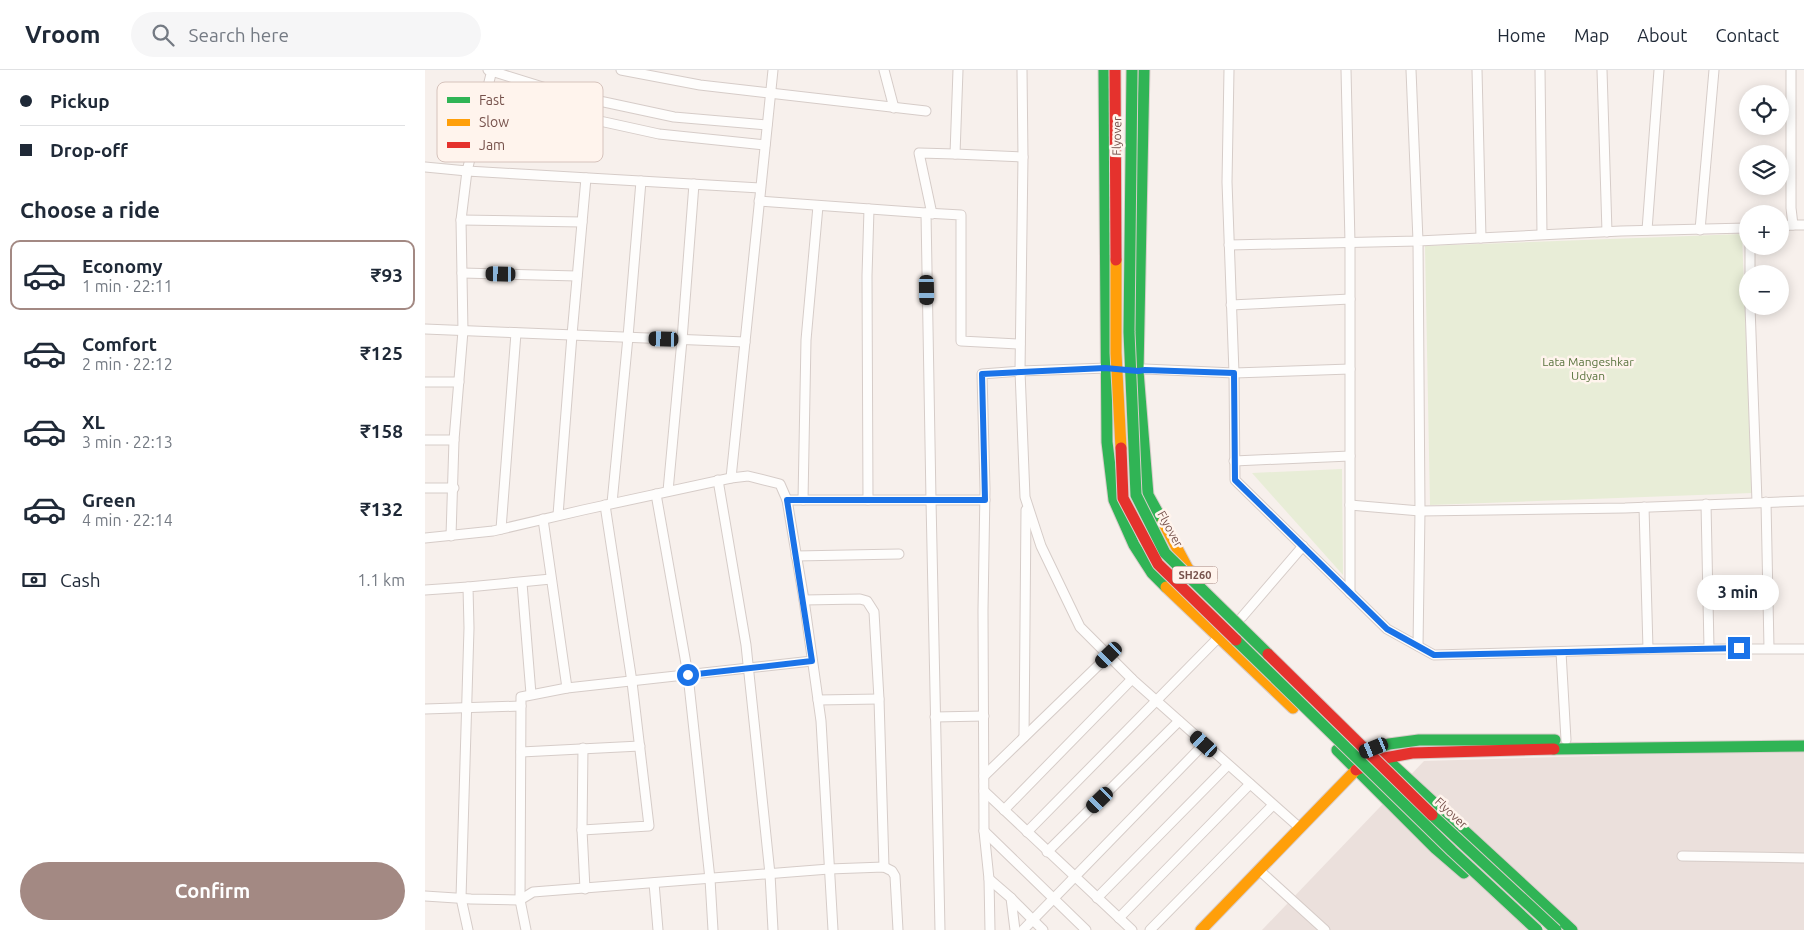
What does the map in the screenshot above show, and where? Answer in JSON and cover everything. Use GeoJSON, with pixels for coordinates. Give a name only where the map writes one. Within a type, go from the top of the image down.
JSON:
{"type":"FeatureCollection","features":[{"type":"Feature","properties":{"kind":"main road"},"geometry":{"type":"LineString","coordinates":[[1104,70],[1107,442],[1114,500],[1134,545],[1153,574],[1218,638],[1346,759],[1435,848],[1497,901],[1527,930]]}},
{"type":"Feature","properties":{"kind":"main road","name":"Flyover"},"geometry":{"type":"LineString","coordinates":[[1115,70],[1115,353],[1123,498],[1158,564],[1445,844],[1537,930]]}},
{"type":"Feature","properties":{"kind":"main road","name":"Flyover"},"geometry":{"type":"LineString","coordinates":[[1131,70],[1129,332],[1136,495],[1165,553],[1430,813],[1556,930]]}},
{"type":"Feature","properties":{"kind":"main road","name":"SH260"},"geometry":{"type":"LineString","coordinates":[[1144,70],[1138,371],[1148,495],[1188,569],[1242,617],[1374,748],[1572,930]]}},
{"type":"Feature","properties":{"kind":"main road"},"geometry":{"type":"LineString","coordinates":[[1346,759],[1389,744],[1419,740],[1804,738]]}},
{"type":"Feature","properties":{"kind":"main road"},"geometry":{"type":"LineString","coordinates":[[1201,930],[1356,770],[1385,758],[1412,753],[1461,751],[1804,746]]}},
{"type":"Feature","properties":{"kind":"street"},"geometry":{"type":"LineString","coordinates":[[490,70],[528,82]]}},
{"type":"Feature","properties":{"kind":"street"},"geometry":{"type":"LineString","coordinates":[[621,70],[700,85],[926,111]]}},
{"type":"Feature","properties":{"kind":"street"},"geometry":{"type":"LineString","coordinates":[[731,478],[773,70]]}},
{"type":"Feature","properties":{"kind":"street"},"geometry":{"type":"LineString","coordinates":[[884,70],[894,108]]}},
{"type":"Feature","properties":{"kind":"street"},"geometry":{"type":"LineString","coordinates":[[955,154],[958,70]]}},
{"type":"Feature","properties":{"kind":"street"},"geometry":{"type":"LineString","coordinates":[[1022,70],[1023,157],[1020,371],[1027,501],[1024,737]]}},
{"type":"Feature","properties":{"kind":"street"},"geometry":{"type":"LineString","coordinates":[[1229,70],[1227,182],[1234,373],[1235,480],[1387,629],[1434,655],[1709,648],[1804,649]]}},
{"type":"Feature","properties":{"kind":"street"},"geometry":{"type":"LineString","coordinates":[[1346,70],[1350,242],[1350,592]]}},
{"type":"Feature","properties":{"kind":"street"},"geometry":{"type":"LineString","coordinates":[[1411,70],[1418,240],[1420,511],[1417,646]]}},
{"type":"Feature","properties":{"kind":"street"},"geometry":{"type":"LineString","coordinates":[[1477,70],[1481,238]]}},
{"type":"Feature","properties":{"kind":"street"},"geometry":{"type":"LineString","coordinates":[[1540,70],[1542,234]]}},
{"type":"Feature","properties":{"kind":"street"},"geometry":{"type":"LineString","coordinates":[[1602,70],[1607,232]]}},
{"type":"Feature","properties":{"kind":"street"},"geometry":{"type":"LineString","coordinates":[[1647,230],[1659,70]]}},
{"type":"Feature","properties":{"kind":"street"},"geometry":{"type":"LineString","coordinates":[[1701,230],[1714,70]]}},
{"type":"Feature","properties":{"kind":"street"},"geometry":{"type":"LineString","coordinates":[[1791,70],[1791,208],[1793,225]]}},
{"type":"Feature","properties":{"kind":"street"},"geometry":{"type":"LineString","coordinates":[[603,102],[675,117],[767,125]]}},
{"type":"Feature","properties":{"kind":"street"},"geometry":{"type":"LineString","coordinates":[[603,122],[659,134],[765,145]]}},
{"type":"Feature","properties":{"kind":"street"},"geometry":{"type":"LineString","coordinates":[[941,930],[931,500],[929,214],[919,153],[1023,157]]}},
{"type":"Feature","properties":{"kind":"street"},"geometry":{"type":"LineString","coordinates":[[451,536],[454,440],[463,331],[461,220],[469,162]]}},
{"type":"Feature","properties":{"kind":"street"},"geometry":{"type":"LineString","coordinates":[[425,167],[760,188]]}},
{"type":"Feature","properties":{"kind":"street"},"geometry":{"type":"LineString","coordinates":[[558,516],[586,178]]}},
{"type":"Feature","properties":{"kind":"street"},"geometry":{"type":"LineString","coordinates":[[582,830],[649,826],[608,504],[628,337],[641,181]]}},
{"type":"Feature","properties":{"kind":"street"},"geometry":{"type":"LineString","coordinates":[[668,491],[694,184]]}},
{"type":"Feature","properties":{"kind":"street"},"geometry":{"type":"LineString","coordinates":[[759,202],[961,215],[961,341],[1021,344]]}},
{"type":"Feature","properties":{"kind":"street"},"geometry":{"type":"LineString","coordinates":[[803,500],[806,340],[818,206]]}},
{"type":"Feature","properties":{"kind":"street"},"geometry":{"type":"LineString","coordinates":[[868,500],[867,276],[869,209]]}},
{"type":"Feature","properties":{"kind":"street"},"geometry":{"type":"LineString","coordinates":[[461,220],[582,222]]}},
{"type":"Feature","properties":{"kind":"street"},"geometry":{"type":"LineString","coordinates":[[1789,225],[1804,225]]}},
{"type":"Feature","properties":{"kind":"street"},"geometry":{"type":"LineString","coordinates":[[1229,245],[1739,228]]}},
{"type":"Feature","properties":{"kind":"street"},"geometry":{"type":"LineString","coordinates":[[462,273],[577,276]]}},
{"type":"Feature","properties":{"kind":"street"},"geometry":{"type":"LineString","coordinates":[[1231,305],[1350,299]]}},
{"type":"Feature","properties":{"kind":"street"},"geometry":{"type":"LineString","coordinates":[[1751,315],[1769,648]]}},
{"type":"Feature","properties":{"kind":"street"},"geometry":{"type":"LineString","coordinates":[[425,329],[745,342]]}},
{"type":"Feature","properties":{"kind":"street"},"geometry":{"type":"LineString","coordinates":[[501,529],[516,333]]}},
{"type":"Feature","properties":{"kind":"street"},"geometry":{"type":"LineString","coordinates":[[990,930],[989,879],[984,832],[985,500],[982,374],[1105,368],[1138,371],[1234,373],[1350,368]]}},
{"type":"Feature","properties":{"kind":"street"},"geometry":{"type":"LineString","coordinates":[[425,382],[459,382]]}},
{"type":"Feature","properties":{"kind":"street"},"geometry":{"type":"LineString","coordinates":[[425,440],[454,440]]}},
{"type":"Feature","properties":{"kind":"street"},"geometry":{"type":"LineString","coordinates":[[1235,461],[1350,456]]}},
{"type":"Feature","properties":{"kind":"street"},"geometry":{"type":"LineString","coordinates":[[425,538],[501,529],[731,478],[748,476],[781,484],[787,500],[821,722],[833,930]]}},
{"type":"Feature","properties":{"kind":"street"},"geometry":{"type":"LineString","coordinates":[[718,480],[746,645],[773,930]]}},
{"type":"Feature","properties":{"kind":"street"},"geometry":{"type":"LineString","coordinates":[[425,488],[454,488]]}},
{"type":"Feature","properties":{"kind":"street"},"geometry":{"type":"LineString","coordinates":[[656,494],[688,675],[710,879],[713,930]]}},
{"type":"Feature","properties":{"kind":"street"},"geometry":{"type":"LineString","coordinates":[[787,500],[985,500]]}},
{"type":"Feature","properties":{"kind":"street"},"geometry":{"type":"LineString","coordinates":[[1027,501],[1041,546],[1079,627],[1179,722],[1300,828]]}},
{"type":"Feature","properties":{"kind":"street"},"geometry":{"type":"LineString","coordinates":[[1350,505],[1420,511],[1644,507],[1804,501]]}},
{"type":"Feature","properties":{"kind":"street"},"geometry":{"type":"LineString","coordinates":[[1706,504],[1709,648]]}},
{"type":"Feature","properties":{"kind":"street"},"geometry":{"type":"LineString","coordinates":[[1644,507],[1648,649]]}},
{"type":"Feature","properties":{"kind":"street"},"geometry":{"type":"LineString","coordinates":[[543,519],[567,688]]}},
{"type":"Feature","properties":{"kind":"street"},"geometry":{"type":"LineString","coordinates":[[1242,617],[1303,546]]}},
{"type":"Feature","properties":{"kind":"street"},"geometry":{"type":"LineString","coordinates":[[796,556],[899,554]]}},
{"type":"Feature","properties":{"kind":"street"},"geometry":{"type":"LineString","coordinates":[[425,590],[551,579]]}},
{"type":"Feature","properties":{"kind":"street"},"geometry":{"type":"LineString","coordinates":[[522,583],[531,694]]}},
{"type":"Feature","properties":{"kind":"street"},"geometry":{"type":"LineString","coordinates":[[468,587],[469,628],[461,898],[468,930]]}},
{"type":"Feature","properties":{"kind":"street"},"geometry":{"type":"LineString","coordinates":[[803,600],[860,599],[867,602],[874,612],[879,699],[884,867]]}},
{"type":"Feature","properties":{"kind":"street"},"geometry":{"type":"LineString","coordinates":[[1027,832],[1218,638]]}},
{"type":"Feature","properties":{"kind":"street"},"geometry":{"type":"LineString","coordinates":[[1561,652],[1566,740]]}},
{"type":"Feature","properties":{"kind":"street"},"geometry":{"type":"LineString","coordinates":[[984,776],[1109,655]]}},
{"type":"Feature","properties":{"kind":"street"},"geometry":{"type":"LineString","coordinates":[[526,930],[520,900],[521,697],[567,688],[812,661]]}},
{"type":"Feature","properties":{"kind":"street"},"geometry":{"type":"LineString","coordinates":[[1004,810],[1132,679]]}},
{"type":"Feature","properties":{"kind":"street"},"geometry":{"type":"LineString","coordinates":[[818,700],[879,699]]}},
{"type":"Feature","properties":{"kind":"street"},"geometry":{"type":"LineString","coordinates":[[425,709],[521,706]]}},
{"type":"Feature","properties":{"kind":"street"},"geometry":{"type":"LineString","coordinates":[[935,717],[984,716]]}},
{"type":"Feature","properties":{"kind":"street"},"geometry":{"type":"LineString","coordinates":[[1047,852],[1179,722]]}},
{"type":"Feature","properties":{"kind":"street"},"geometry":{"type":"LineString","coordinates":[[1023,930],[1204,744]]}},
{"type":"Feature","properties":{"kind":"street"},"geometry":{"type":"LineString","coordinates":[[521,752],[640,746]]}},
{"type":"Feature","properties":{"kind":"street"},"geometry":{"type":"LineString","coordinates":[[583,748],[582,830],[585,888]]}},
{"type":"Feature","properties":{"kind":"street"},"geometry":{"type":"LineString","coordinates":[[1097,898],[1228,765]]}},
{"type":"Feature","properties":{"kind":"street"},"geometry":{"type":"LineString","coordinates":[[1119,918],[1250,784]]}},
{"type":"Feature","properties":{"kind":"street"},"geometry":{"type":"LineString","coordinates":[[984,791],[1131,930]]}},
{"type":"Feature","properties":{"kind":"street"},"geometry":{"type":"LineString","coordinates":[[1150,930],[1273,805]]}},
{"type":"Feature","properties":{"kind":"street"},"geometry":{"type":"LineString","coordinates":[[984,832],[1086,930]]}},
{"type":"Feature","properties":{"kind":"street"},"geometry":{"type":"LineString","coordinates":[[1682,856],[1804,858]]}},
{"type":"Feature","properties":{"kind":"street"},"geometry":{"type":"LineString","coordinates":[[425,896],[520,900],[533,892],[829,869],[884,867],[895,876],[897,930]]}},
{"type":"Feature","properties":{"kind":"street"},"geometry":{"type":"LineString","coordinates":[[1259,870],[1325,930]]}},
{"type":"Feature","properties":{"kind":"street"},"geometry":{"type":"LineString","coordinates":[[989,879],[1043,930]]}},
{"type":"Feature","properties":{"kind":"street"},"geometry":{"type":"LineString","coordinates":[[654,883],[658,930]]}},
{"type":"Feature","properties":{"kind":"street"},"geometry":{"type":"LineString","coordinates":[[1011,898],[1015,930]]}},
{"type":"Feature","properties":{"kind":"shaded area"},"geometry":{"type":"Polygon","coordinates":[[[1804,750],[1804,930],[1262,930],[1424,761],[1804,750]]]}},
{"type":"Feature","properties":{"kind":"green space","name":"Lata Mangeshkar Udyan"},"geometry":{"type":"Polygon","coordinates":[[[1739,234],[1739,255],[1743,255],[1743,265],[1739,265],[1739,315],[1745,315],[1752,493],[1430,505],[1425,246],[1739,234]]]}},
{"type":"Feature","properties":{"kind":"green space"},"geometry":{"type":"Polygon","coordinates":[[[1342,469],[1343,575],[1252,473],[1342,469]]]}},
{"type":"Feature","properties":{"kind":"traffic: fast"},"geometry":{"type":"LineString","coordinates":[[1104,70],[1107,442],[1114,500],[1134,545],[1152,573],[1166,587]]}},
{"type":"Feature","properties":{"kind":"traffic: fast"},"geometry":{"type":"LineString","coordinates":[[1132,70],[1129,332],[1136,495],[1165,553],[1268,654]]}},
{"type":"Feature","properties":{"kind":"traffic: fast"},"geometry":{"type":"LineString","coordinates":[[1144,70],[1138,371],[1148,495],[1163,522]]}},
{"type":"Feature","properties":{"kind":"traffic: fast"},"geometry":{"type":"LineString","coordinates":[[1236,640],[1452,851],[1537,930]]}},
{"type":"Feature","properties":{"kind":"traffic: fast"},"geometry":{"type":"LineString","coordinates":[[1359,754],[1389,744],[1419,740],[1555,740]]}},
{"type":"Feature","properties":{"kind":"traffic: fast"},"geometry":{"type":"LineString","coordinates":[[1554,749],[1804,746]]}},
{"type":"Feature","properties":{"kind":"traffic: fast"},"geometry":{"type":"LineString","coordinates":[[1337,750],[1435,848],[1464,873]]}},
{"type":"Feature","properties":{"kind":"traffic: fast"},"geometry":{"type":"LineString","coordinates":[[1393,765],[1572,930]]}},
{"type":"Feature","properties":{"kind":"traffic: fast"},"geometry":{"type":"LineString","coordinates":[[1432,815],[1556,930]]}},
{"type":"Feature","properties":{"kind":"traffic: slow"},"geometry":{"type":"LineString","coordinates":[[1116,260],[1116,353],[1121,448]]}},
{"type":"Feature","properties":{"kind":"traffic: slow"},"geometry":{"type":"LineString","coordinates":[[1163,522],[1188,569],[1196,575]]}},
{"type":"Feature","properties":{"kind":"traffic: slow"},"geometry":{"type":"LineString","coordinates":[[1166,587],[1293,708]]}},
{"type":"Feature","properties":{"kind":"traffic: slow"},"geometry":{"type":"LineString","coordinates":[[1201,930],[1356,770]]}},
{"type":"Feature","properties":{"kind":"traffic: jam"},"geometry":{"type":"LineString","coordinates":[[1115,70],[1116,260]]}},
{"type":"Feature","properties":{"kind":"traffic: jam"},"geometry":{"type":"LineString","coordinates":[[1121,448],[1123,498],[1158,564],[1236,640]]}},
{"type":"Feature","properties":{"kind":"traffic: jam"},"geometry":{"type":"LineString","coordinates":[[1268,654],[1432,815]]}},
{"type":"Feature","properties":{"kind":"traffic: jam"},"geometry":{"type":"LineString","coordinates":[[1356,770],[1385,758],[1412,753],[1554,749]]}},
{"type":"Feature","properties":{"kind":"route"},"geometry":{"type":"LineString","coordinates":[[688,675],[812,661],[787,500],[985,500],[982,374],[1105,368],[1138,371],[1234,373],[1235,480],[1387,629],[1434,655],[1739,648]]}}]}
